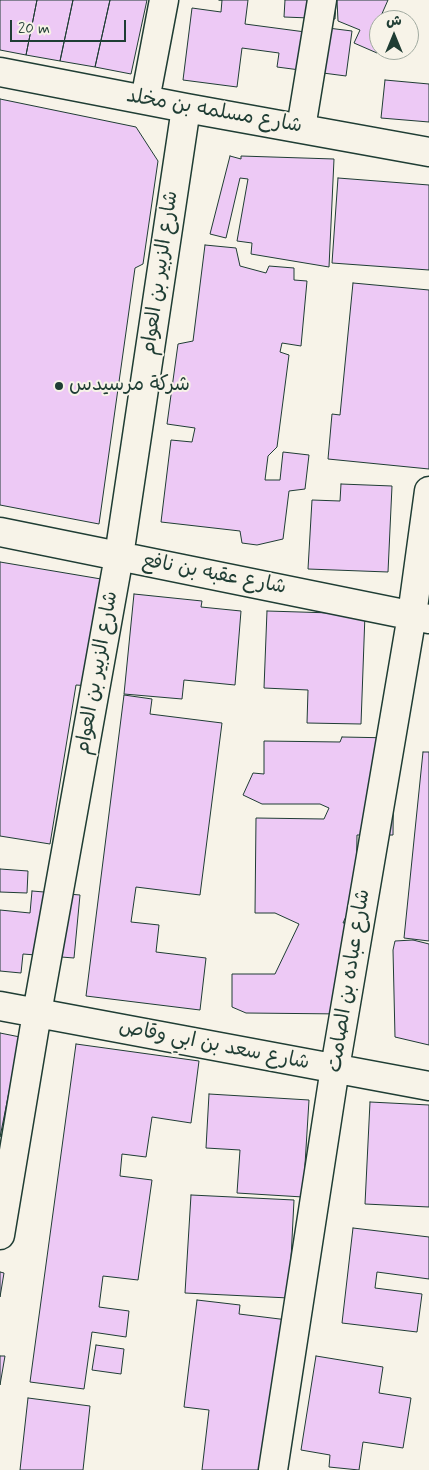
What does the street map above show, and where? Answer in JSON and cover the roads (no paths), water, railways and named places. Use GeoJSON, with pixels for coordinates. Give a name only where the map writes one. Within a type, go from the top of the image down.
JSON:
{"type":"FeatureCollection","features":[{"type":"Feature","properties":{"kind":"street"},"geometry":{"type":"LineString","coordinates":[[145,100],[164,0]]}},
{"type":"Feature","properties":{"kind":"street"},"geometry":{"type":"LineString","coordinates":[[301,128],[322,0]]}},
{"type":"Feature","properties":{"kind":"street","name":"شارع مسلمه بن مخلد"},"geometry":{"type":"LineString","coordinates":[[0,72],[429,152]]}},
{"type":"Feature","properties":{"kind":"street","name":"شارع الزبير بن العوام"},"geometry":{"type":"LineString","coordinates":[[0,1235],[37,1013],[119,556],[186,108]]}},
{"type":"Feature","properties":{"kind":"street","name":"شارع عباده بن الصامت"},"geometry":{"type":"LineString","coordinates":[[273,1470],[335,1068],[420,617],[429,491]]}},
{"type":"Feature","properties":{"kind":"street","name":"شارع عقبه بن نافع"},"geometry":{"type":"LineString","coordinates":[[0,532],[420,617]]}},
{"type":"Feature","properties":{"kind":"street","name":"شارع سعد بن ابي وقاص"},"geometry":{"type":"LineString","coordinates":[[0,1006],[429,1086]]}},
{"type":"Feature","properties":{"kind":"place","name":"شركة مرسيدس"},"geometry":{"type":"Point","coordinates":[59,386]}}]}
